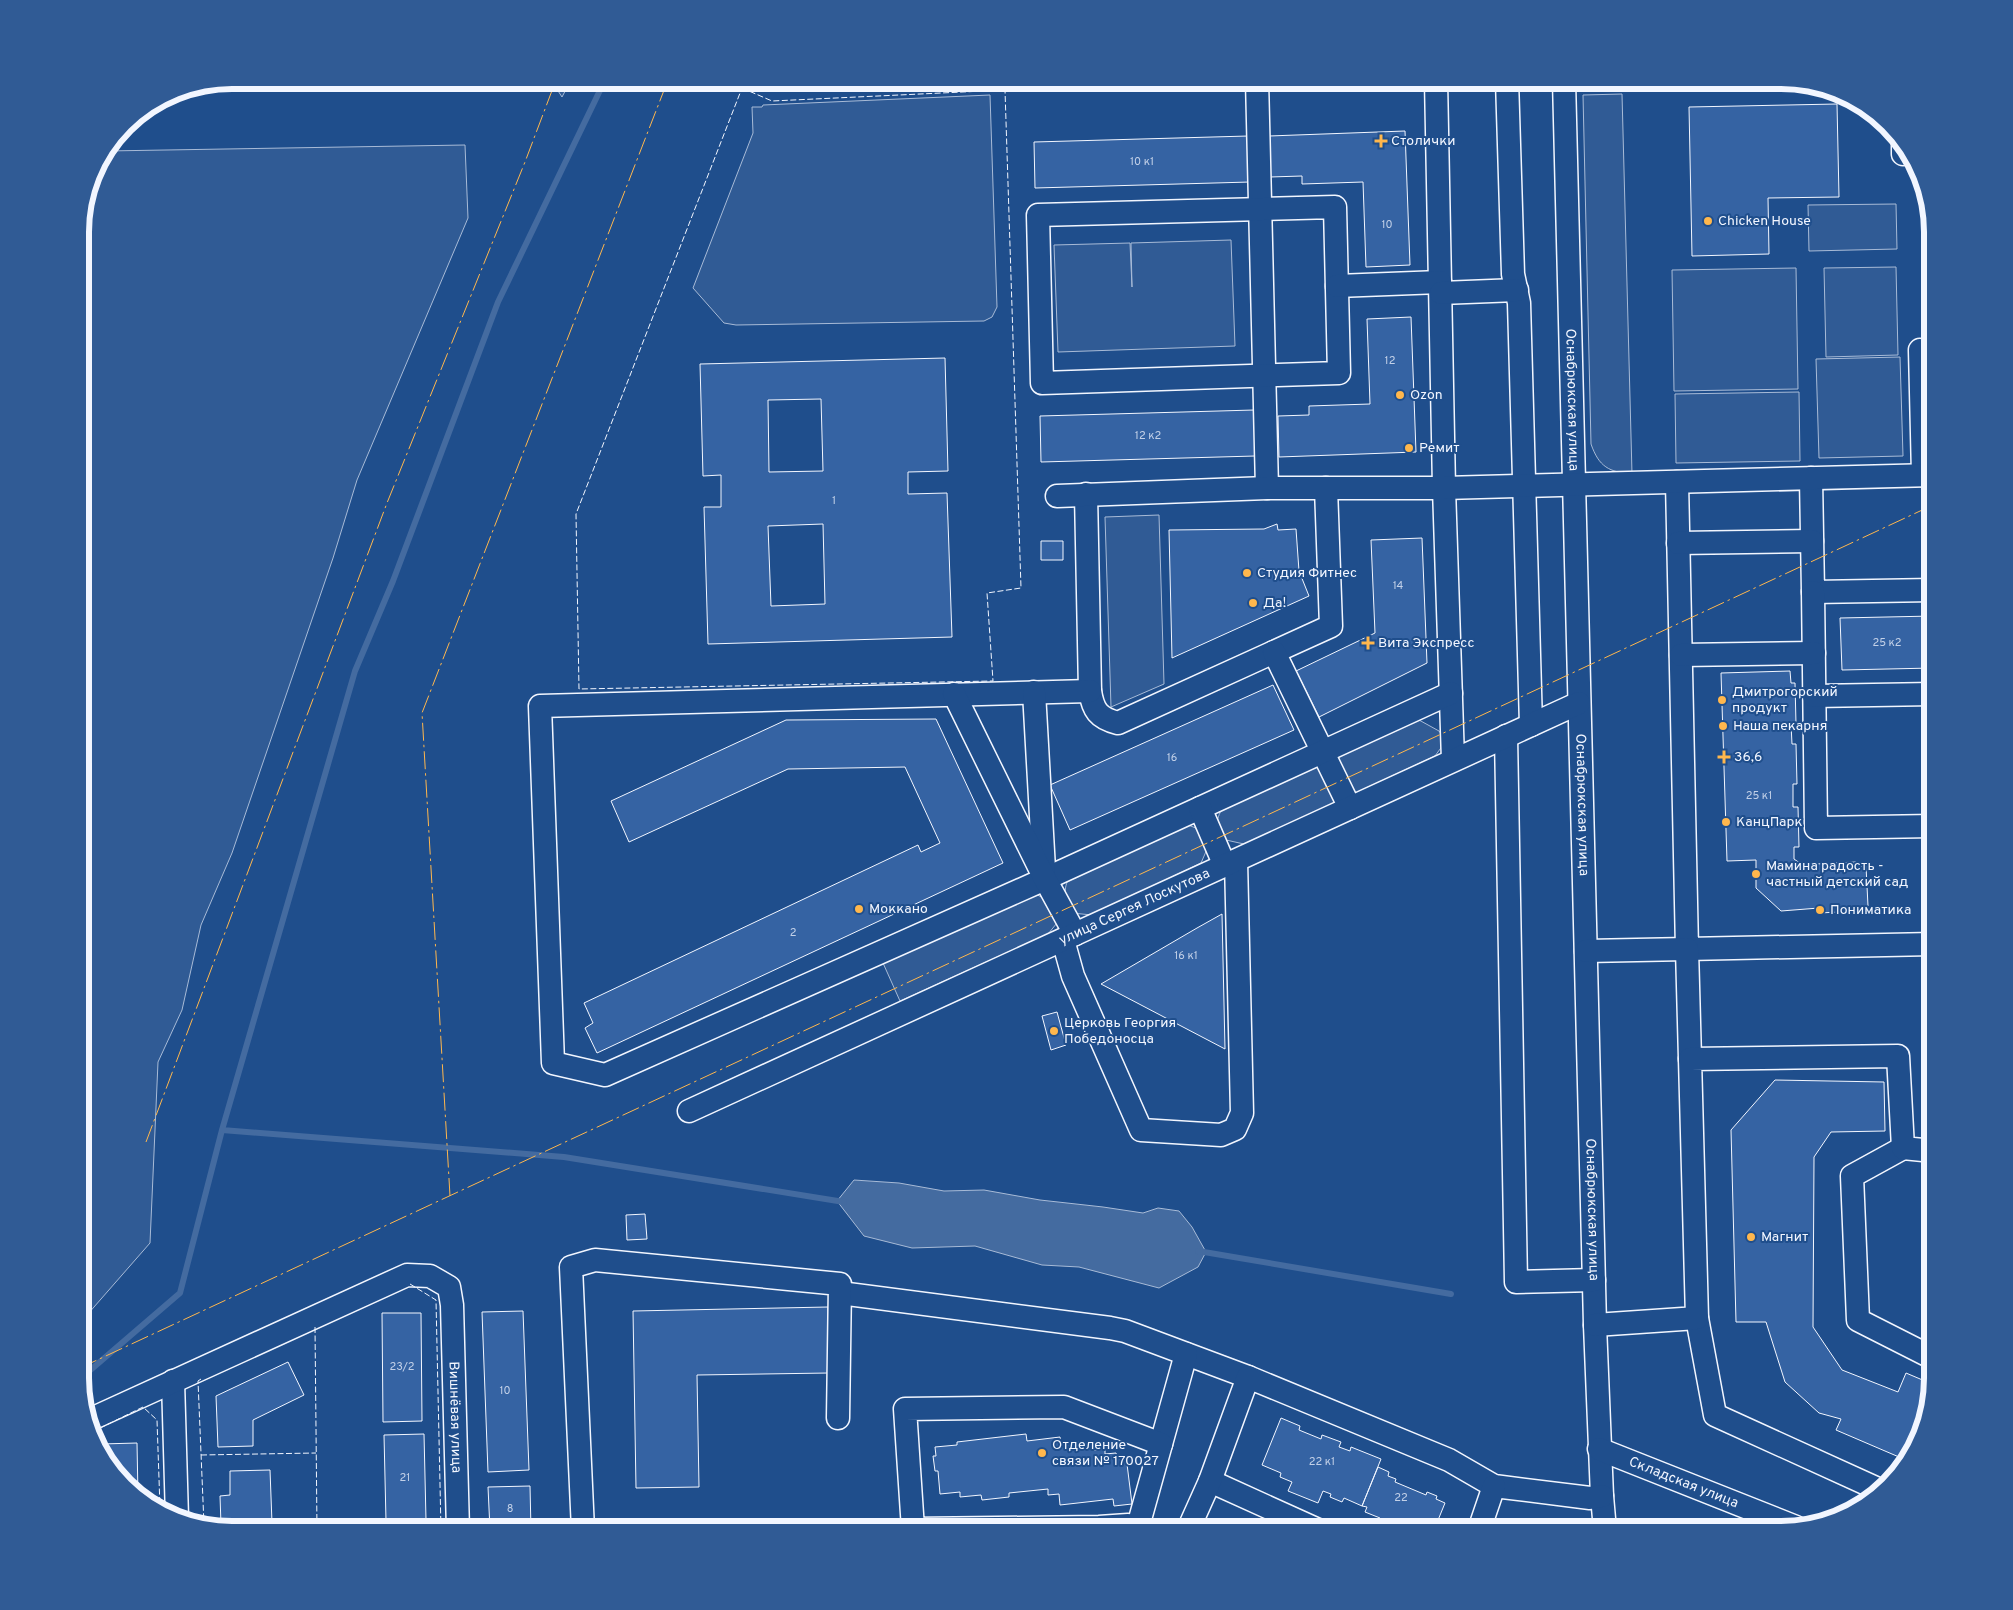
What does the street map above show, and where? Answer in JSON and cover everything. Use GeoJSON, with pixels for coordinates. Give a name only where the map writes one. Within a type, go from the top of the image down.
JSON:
{"type":"FeatureCollection","features":[{"type":"Feature","properties":{"kind":"street"},"geometry":{"type":"LineString","coordinates":[[1257,89],[1267,488]]}},
{"type":"Feature","properties":{"kind":"street"},"geometry":{"type":"LineString","coordinates":[[1436,89],[1444,488],[1453,760]]}},
{"type":"Feature","properties":{"kind":"street"},"geometry":{"type":"LineString","coordinates":[[1507,89],[1513,274],[1519,303],[1531,725]]}},
{"type":"Feature","properties":{"kind":"street","name":"Оснабрюкская улица"},"geometry":{"type":"LineString","coordinates":[[1564,89],[1595,1325],[1604,1521]]}},
{"type":"Feature","properties":{"kind":"street"},"geometry":{"type":"LineString","coordinates":[[1335,207],[1337,286],[1339,373],[1042,383],[1038,215],[1335,207]]}},
{"type":"Feature","properties":{"kind":"street"},"geometry":{"type":"LineString","coordinates":[[1337,286],[1516,290]]}},
{"type":"Feature","properties":{"kind":"street"},"geometry":{"type":"LineString","coordinates":[[1920,350],[1924,412]]}},
{"type":"Feature","properties":{"kind":"street"},"geometry":{"type":"LineString","coordinates":[[1057,496],[1267,488],[1444,488],[1924,475]]}},
{"type":"Feature","properties":{"kind":"street"},"geometry":{"type":"LineString","coordinates":[[1811,478],[1816,828],[1924,826]]}},
{"type":"Feature","properties":{"kind":"street"},"geometry":{"type":"LineString","coordinates":[[1677,482],[1687,949],[1698,1318],[1715,1415],[1873,1487]]}},
{"type":"Feature","properties":{"kind":"street"},"geometry":{"type":"LineString","coordinates":[[1086,494],[1090,691],[1092,704],[1096,711],[1104,720],[1118,723],[1331,626],[1326,488]]}},
{"type":"Feature","properties":{"kind":"street"},"geometry":{"type":"LineString","coordinates":[[1678,543],[1812,541]]}},
{"type":"Feature","properties":{"kind":"street"},"geometry":{"type":"LineString","coordinates":[[1813,592],[1924,590]]}},
{"type":"Feature","properties":{"kind":"street"},"geometry":{"type":"LineString","coordinates":[[1274,652],[1350,808]]}},
{"type":"Feature","properties":{"kind":"street"},"geometry":{"type":"LineString","coordinates":[[1681,655],[1814,653]]}},
{"type":"Feature","properties":{"kind":"street"},"geometry":{"type":"LineString","coordinates":[[1090,691],[540,706],[554,1063],[605,1075],[1044,879],[1451,693]]}},
{"type":"Feature","properties":{"kind":"street"},"geometry":{"type":"LineString","coordinates":[[1034,692],[1044,879]]}},
{"type":"Feature","properties":{"kind":"street"},"geometry":{"type":"LineString","coordinates":[[954,694],[1044,879],[1069,937],[1073,976],[1141,1130],[1221,1135],[1235,1129],[1242,1112],[1230,863],[1200,808]]}},
{"type":"Feature","properties":{"kind":"street"},"geometry":{"type":"LineString","coordinates":[[1814,696],[1924,694]]}},
{"type":"Feature","properties":{"kind":"street","name":"улица Сергея Лоскутова"},"geometry":{"type":"LineString","coordinates":[[689,1111],[1579,703]]}},
{"type":"Feature","properties":{"kind":"street"},"geometry":{"type":"LineString","coordinates":[[1506,736],[1516,1282],[1594,1280]]}},
{"type":"Feature","properties":{"kind":"street"},"geometry":{"type":"LineString","coordinates":[[1586,951],[1924,944]]}},
{"type":"Feature","properties":{"kind":"street"},"geometry":{"type":"LineString","coordinates":[[1690,1059],[1898,1056],[1903,1148]]}},
{"type":"Feature","properties":{"kind":"street"},"geometry":{"type":"LineString","coordinates":[[1924,1149],[1903,1148],[1852,1176],[1858,1320],[1924,1353]]}},
{"type":"Feature","properties":{"kind":"street"},"geometry":{"type":"LineString","coordinates":[[583,1521],[571,1267],[595,1260],[840,1284],[838,1418]]}},
{"type":"Feature","properties":{"kind":"street","name":"Вишнёвая улица"},"geometry":{"type":"LineString","coordinates":[[173,1381],[407,1275],[430,1276],[449,1287],[452,1305],[458,1521]]}},
{"type":"Feature","properties":{"kind":"street"},"geometry":{"type":"LineString","coordinates":[[840,1293],[1110,1328],[1248,1377],[1449,1460],[1494,1486],[1590,1498],[1602,1496]]}},
{"type":"Feature","properties":{"kind":"street"},"geometry":{"type":"LineString","coordinates":[[1595,1325],[1698,1318]]}},
{"type":"Feature","properties":{"kind":"street"},"geometry":{"type":"LineString","coordinates":[[1140,1521],[1186,1354]]}},
{"type":"Feature","properties":{"kind":"street"},"geometry":{"type":"LineString","coordinates":[[1192,1521],[1210,1481],[1248,1377]]}},
{"type":"Feature","properties":{"kind":"street"},"geometry":{"type":"LineString","coordinates":[[95,1417],[173,1381],[177,1510]]}},
{"type":"Feature","properties":{"kind":"street"},"geometry":{"type":"LineString","coordinates":[[909,1521],[905,1409],[1064,1407],[1161,1444]]}},
{"type":"Feature","properties":{"kind":"street","name":"Складская улица"},"geometry":{"type":"LineString","coordinates":[[1600,1448],[1783,1521]]}},
{"type":"Feature","properties":{"kind":"street"},"geometry":{"type":"LineString","coordinates":[[1210,1481],[1298,1521]]}},
{"type":"Feature","properties":{"kind":"street"},"geometry":{"type":"LineString","coordinates":[[1483,1521],[1494,1486]]}},
{"type":"Feature","properties":{"kind":"shaded area"},"geometry":{"type":"Polygon","coordinates":[[[557,89],[566,89],[562,97],[557,89]]]}},
{"type":"Feature","properties":{"kind":"shaded area"},"geometry":{"type":"Polygon","coordinates":[[[1622,94],[1632,474],[1617,472],[1606,467],[1601,463],[1591,444],[1583,95],[1622,94]]]}},
{"type":"Feature","properties":{"kind":"shaded area"},"geometry":{"type":"Polygon","coordinates":[[[990,95],[997,307],[992,317],[984,321],[736,325],[724,323],[693,288],[753,133],[752,107],[990,95]]]}},
{"type":"Feature","properties":{"kind":"shaded area"},"geometry":{"type":"Polygon","coordinates":[[[465,145],[468,218],[357,480],[333,558],[232,853],[201,925],[182,1010],[158,1062],[150,1243],[89,1313],[89,223],[94,195],[100,177],[114,151],[465,145]]]}},
{"type":"Feature","properties":{"kind":"shaded area"},"geometry":{"type":"Polygon","coordinates":[[[1896,204],[1897,249],[1809,251],[1808,205],[1896,204]]]}},
{"type":"Feature","properties":{"kind":"shaded area"},"geometry":{"type":"Polygon","coordinates":[[[1231,240],[1235,346],[1058,352],[1054,245],[1130,243],[1132,287],[1131,243],[1231,240]]]}},
{"type":"Feature","properties":{"kind":"shaded area"},"geometry":{"type":"Polygon","coordinates":[[[1896,267],[1898,355],[1826,357],[1824,268],[1896,267]]]}},
{"type":"Feature","properties":{"kind":"shaded area"},"geometry":{"type":"Polygon","coordinates":[[[1796,268],[1798,389],[1674,391],[1672,270],[1796,268]]]}},
{"type":"Feature","properties":{"kind":"shaded area"},"geometry":{"type":"Polygon","coordinates":[[[1900,357],[1903,456],[1819,458],[1816,359],[1900,357]]]}},
{"type":"Feature","properties":{"kind":"shaded area"},"geometry":{"type":"Polygon","coordinates":[[[1799,392],[1800,461],[1676,463],[1675,394],[1799,392]]]}},
{"type":"Feature","properties":{"kind":"shaded area"},"geometry":{"type":"Polygon","coordinates":[[[1159,515],[1164,684],[1111,707],[1105,517],[1159,515]]]}},
{"type":"Feature","properties":{"kind":"shaded area"},"geometry":{"type":"Polygon","coordinates":[[[1419,720],[1439,731],[1444,738],[1443,745],[1435,756],[1351,795],[1335,757],[1405,723],[1419,720]]]}},
{"type":"Feature","properties":{"kind":"shaded area"},"geometry":{"type":"Polygon","coordinates":[[[1320,763],[1338,802],[1244,844],[1226,840],[1218,824],[1218,817],[1223,807],[1320,763]]]}},
{"type":"Feature","properties":{"kind":"shaded area"},"geometry":{"type":"Polygon","coordinates":[[[1186,824],[1198,829],[1208,847],[1201,863],[1092,915],[1072,913],[1065,894],[1070,875],[1186,824]]]}},
{"type":"Feature","properties":{"kind":"shaded area"},"geometry":{"type":"Polygon","coordinates":[[[1036,894],[1048,901],[1057,923],[1048,934],[900,1001],[883,963],[1036,894]]]}},
{"type":"Feature","properties":{"kind":"shaded area"},"geometry":{"type":"Polygon","coordinates":[[[854,1180],[899,1183],[944,1191],[984,1190],[1040,1200],[1143,1213],[1158,1208],[1179,1211],[1192,1227],[1206,1252],[1198,1267],[1159,1288],[1079,1267],[1042,1265],[975,1246],[912,1248],[864,1236],[837,1201],[854,1180]]]}},
{"type":"Feature","properties":{"kind":"building"},"geometry":{"type":"Polygon","coordinates":[[[1837,104],[1839,197],[1768,198],[1769,254],[1692,256],[1689,107],[1837,104]]]}},
{"type":"Feature","properties":{"kind":"building"},"geometry":{"type":"Polygon","coordinates":[[[1405,131],[1410,265],[1366,267],[1363,182],[1302,184],[1302,176],[1270,177],[1269,136],[1405,131]]]}},
{"type":"Feature","properties":{"kind":"building"},"geometry":{"type":"Polygon","coordinates":[[[1248,136],[1250,182],[1035,188],[1034,142],[1248,136]]]}},
{"type":"Feature","properties":{"kind":"building"},"geometry":{"type":"Polygon","coordinates":[[[1411,317],[1416,452],[1279,457],[1278,416],[1309,415],[1309,406],[1370,404],[1367,319],[1411,317]]]}},
{"type":"Feature","properties":{"kind":"building"},"geometry":{"type":"Polygon","coordinates":[[[945,358],[948,471],[908,472],[908,494],[947,493],[952,637],[708,644],[704,507],[721,507],[721,475],[703,476],[700,364],[945,358]],[[821,399],[768,400],[769,472],[823,471],[821,399]],[[823,524],[768,526],[771,606],[825,604],[823,524]]]}},
{"type":"Feature","properties":{"kind":"building"},"geometry":{"type":"Polygon","coordinates":[[[1254,410],[1255,456],[1041,462],[1040,416],[1254,410]]]}},
{"type":"Feature","properties":{"kind":"building"},"geometry":{"type":"Polygon","coordinates":[[[1277,524],[1278,530],[1296,529],[1299,571],[1309,596],[1172,658],[1169,530],[1264,529],[1277,524]]]}},
{"type":"Feature","properties":{"kind":"building"},"geometry":{"type":"Polygon","coordinates":[[[1422,538],[1427,663],[1319,717],[1296,671],[1375,633],[1371,540],[1422,538]]]}},
{"type":"Feature","properties":{"kind":"building"},"geometry":{"type":"Polygon","coordinates":[[[1041,541],[1063,541],[1063,560],[1041,560],[1041,541]]]}},
{"type":"Feature","properties":{"kind":"building"},"geometry":{"type":"Polygon","coordinates":[[[1924,616],[1924,668],[1842,670],[1840,618],[1924,616]]]}},
{"type":"Feature","properties":{"kind":"building"},"geometry":{"type":"Polygon","coordinates":[[[1790,671],[1791,683],[1795,683],[1796,724],[1791,724],[1792,744],[1796,744],[1797,784],[1793,784],[1793,807],[1798,807],[1799,847],[1794,847],[1794,859],[1807,868],[1816,868],[1816,864],[1856,862],[1856,866],[1866,866],[1868,906],[1858,907],[1859,911],[1819,913],[1819,908],[1781,911],[1756,888],[1756,860],[1727,861],[1721,673],[1790,671]]]}},
{"type":"Feature","properties":{"kind":"building"},"geometry":{"type":"Polygon","coordinates":[[[1273,685],[1294,730],[1070,830],[1050,785],[1273,685]]]}},
{"type":"Feature","properties":{"kind":"building"},"geometry":{"type":"Polygon","coordinates":[[[936,719],[1003,863],[597,1053],[585,1028],[593,1023],[584,1003],[918,845],[921,852],[940,843],[905,767],[788,769],[629,842],[611,801],[786,720],[936,719]]]}},
{"type":"Feature","properties":{"kind":"building"},"geometry":{"type":"Polygon","coordinates":[[[1222,914],[1225,1049],[1101,984],[1197,928],[1222,914]]]}},
{"type":"Feature","properties":{"kind":"building","name":"Церковь Георгия Победоносца"},"geometry":{"type":"Polygon","coordinates":[[[1057,1012],[1066,1045],[1051,1050],[1042,1016],[1057,1012]]]}},
{"type":"Feature","properties":{"kind":"building"},"geometry":{"type":"Polygon","coordinates":[[[1775,1080],[1884,1082],[1885,1131],[1831,1132],[1814,1157],[1813,1327],[1842,1370],[1898,1392],[1906,1373],[1924,1381],[1917,1424],[1900,1457],[1836,1430],[1841,1419],[1819,1413],[1785,1382],[1766,1322],[1736,1322],[1731,1130],[1775,1080]]]}},
{"type":"Feature","properties":{"kind":"building"},"geometry":{"type":"Polygon","coordinates":[[[645,1214],[647,1239],[627,1240],[626,1215],[645,1214]]]}},
{"type":"Feature","properties":{"kind":"building"},"geometry":{"type":"Polygon","coordinates":[[[828,1307],[829,1373],[697,1375],[699,1487],[636,1488],[633,1311],[828,1307]]]}},
{"type":"Feature","properties":{"kind":"building"},"geometry":{"type":"Polygon","coordinates":[[[523,1311],[529,1470],[488,1472],[482,1312],[523,1311]]]}},
{"type":"Feature","properties":{"kind":"building"},"geometry":{"type":"Polygon","coordinates":[[[382,1313],[421,1313],[422,1421],[383,1422],[382,1313]]]}},
{"type":"Feature","properties":{"kind":"building"},"geometry":{"type":"Polygon","coordinates":[[[288,1362],[304,1395],[253,1420],[253,1446],[218,1447],[216,1396],[288,1362]]]}},
{"type":"Feature","properties":{"kind":"building"},"geometry":{"type":"Polygon","coordinates":[[[1281,1418],[1300,1426],[1299,1430],[1321,1439],[1322,1435],[1341,1442],[1339,1447],[1350,1451],[1351,1447],[1381,1459],[1362,1506],[1344,1498],[1342,1502],[1330,1497],[1331,1494],[1323,1491],[1318,1503],[1288,1491],[1292,1482],[1280,1477],[1281,1473],[1262,1465],[1281,1418]]]}},
{"type":"Feature","properties":{"kind":"building"},"geometry":{"type":"Polygon","coordinates":[[[424,1434],[426,1520],[386,1521],[384,1435],[424,1434]]]}},
{"type":"Feature","properties":{"kind":"building"},"geometry":{"type":"Polygon","coordinates":[[[1026,1434],[1027,1441],[1060,1437],[1061,1444],[1081,1442],[1082,1445],[1093,1444],[1094,1450],[1105,1449],[1105,1454],[1116,1453],[1117,1457],[1126,1456],[1132,1504],[1114,1506],[1113,1499],[1060,1505],[1059,1494],[1048,1495],[1048,1489],[1009,1493],[1009,1497],[982,1500],[981,1495],[960,1497],[960,1492],[940,1494],[938,1471],[935,1471],[933,1456],[936,1456],[935,1447],[957,1445],[957,1442],[1026,1434]]]}},
{"type":"Feature","properties":{"kind":"building"},"geometry":{"type":"Polygon","coordinates":[[[137,1443],[138,1486],[118,1465],[105,1444],[137,1443]]]}},
{"type":"Feature","properties":{"kind":"building"},"geometry":{"type":"Polygon","coordinates":[[[1378,1467],[1389,1472],[1388,1476],[1396,1479],[1395,1482],[1426,1495],[1427,1492],[1437,1496],[1436,1499],[1445,1503],[1438,1521],[1379,1521],[1380,1518],[1365,1512],[1367,1507],[1362,1506],[1378,1467]]]}},
{"type":"Feature","properties":{"kind":"building"},"geometry":{"type":"Polygon","coordinates":[[[270,1470],[272,1521],[221,1521],[220,1496],[230,1495],[230,1471],[270,1470]]]}},
{"type":"Feature","properties":{"kind":"building"},"geometry":{"type":"Polygon","coordinates":[[[530,1486],[531,1521],[490,1521],[488,1487],[530,1486]]]}},
{"type":"Feature","properties":{"kind":"waterway"},"geometry":{"type":"LineString","coordinates":[[89,1371],[180,1293],[222,1130],[355,671],[393,581],[498,302],[601,89]]}},
{"type":"Feature","properties":{"kind":"waterway"},"geometry":{"type":"LineString","coordinates":[[222,1130],[564,1157],[844,1202]]}},
{"type":"Feature","properties":{"kind":"waterway"},"geometry":{"type":"LineString","coordinates":[[1198,1251],[1451,1294]]}},
{"type":"Feature","properties":{"kind":"fence"},"geometry":{"type":"LineString","coordinates":[[742,89],[576,514],[579,689],[993,681],[987,593],[1021,588],[1005,90],[772,101],[744,89]]}},
{"type":"Feature","properties":{"kind":"fence"},"geometry":{"type":"LineString","coordinates":[[410,1284],[436,1300],[441,1521]]}},
{"type":"Feature","properties":{"kind":"fence"},"geometry":{"type":"LineString","coordinates":[[315,1327],[317,1521]]}},
{"type":"Feature","properties":{"kind":"fence"},"geometry":{"type":"LineString","coordinates":[[201,1379],[198,1381],[204,1518]]}},
{"type":"Feature","properties":{"kind":"fence"},"geometry":{"type":"LineString","coordinates":[[98,1429],[143,1407],[157,1420],[160,1502]]}},
{"type":"Feature","properties":{"kind":"fence"},"geometry":{"type":"LineString","coordinates":[[201,1455],[316,1453]]}},
{"type":"Feature","properties":{"kind":"power"},"geometry":{"type":"LineString","coordinates":[[146,1142],[387,503],[553,89]]}},
{"type":"Feature","properties":{"kind":"power"},"geometry":{"type":"LineString","coordinates":[[450,1196],[422,713],[665,89]]}},
{"type":"Feature","properties":{"kind":"power"},"geometry":{"type":"LineString","coordinates":[[89,1364],[1924,509]]}},
{"type":"Feature","properties":{"kind":"place","name":"Столички"},"geometry":{"type":"Point","coordinates":[1381,141]}},
{"type":"Feature","properties":{"kind":"place","name":"Chicken House"},"geometry":{"type":"Point","coordinates":[1708,221]}},
{"type":"Feature","properties":{"kind":"place","name":"Ozon"},"geometry":{"type":"Point","coordinates":[1400,395]}},
{"type":"Feature","properties":{"kind":"place","name":"Ремит"},"geometry":{"type":"Point","coordinates":[1409,448]}},
{"type":"Feature","properties":{"kind":"place","name":"Студия Фитнес"},"geometry":{"type":"Point","coordinates":[1247,573]}},
{"type":"Feature","properties":{"kind":"place","name":"Да!"},"geometry":{"type":"Point","coordinates":[1253,603]}},
{"type":"Feature","properties":{"kind":"place","name":"Вита Экспресс"},"geometry":{"type":"Point","coordinates":[1368,643]}},
{"type":"Feature","properties":{"kind":"place","name":"Дмитрогорский продукт"},"geometry":{"type":"Point","coordinates":[1722,700]}},
{"type":"Feature","properties":{"kind":"place","name":"Наша пекарня"},"geometry":{"type":"Point","coordinates":[1723,726]}},
{"type":"Feature","properties":{"kind":"place","name":"36,6"},"geometry":{"type":"Point","coordinates":[1724,757]}},
{"type":"Feature","properties":{"kind":"place","name":"КанцПарк"},"geometry":{"type":"Point","coordinates":[1726,822]}},
{"type":"Feature","properties":{"kind":"place","name":"Мамина радость - частный детский сад"},"geometry":{"type":"Point","coordinates":[1756,874]}},
{"type":"Feature","properties":{"kind":"place","name":"Моккано"},"geometry":{"type":"Point","coordinates":[859,909]}},
{"type":"Feature","properties":{"kind":"place","name":"Пониматика"},"geometry":{"type":"Point","coordinates":[1820,910]}},
{"type":"Feature","properties":{"kind":"place","name":"Церковь Георгия Победоносца"},"geometry":{"type":"Point","coordinates":[1054,1031]}},
{"type":"Feature","properties":{"kind":"place","name":"Магнит"},"geometry":{"type":"Point","coordinates":[1751,1237]}},
{"type":"Feature","properties":{"kind":"place","name":"Отделение связи № 170027"},"geometry":{"type":"Point","coordinates":[1042,1453]}}]}
